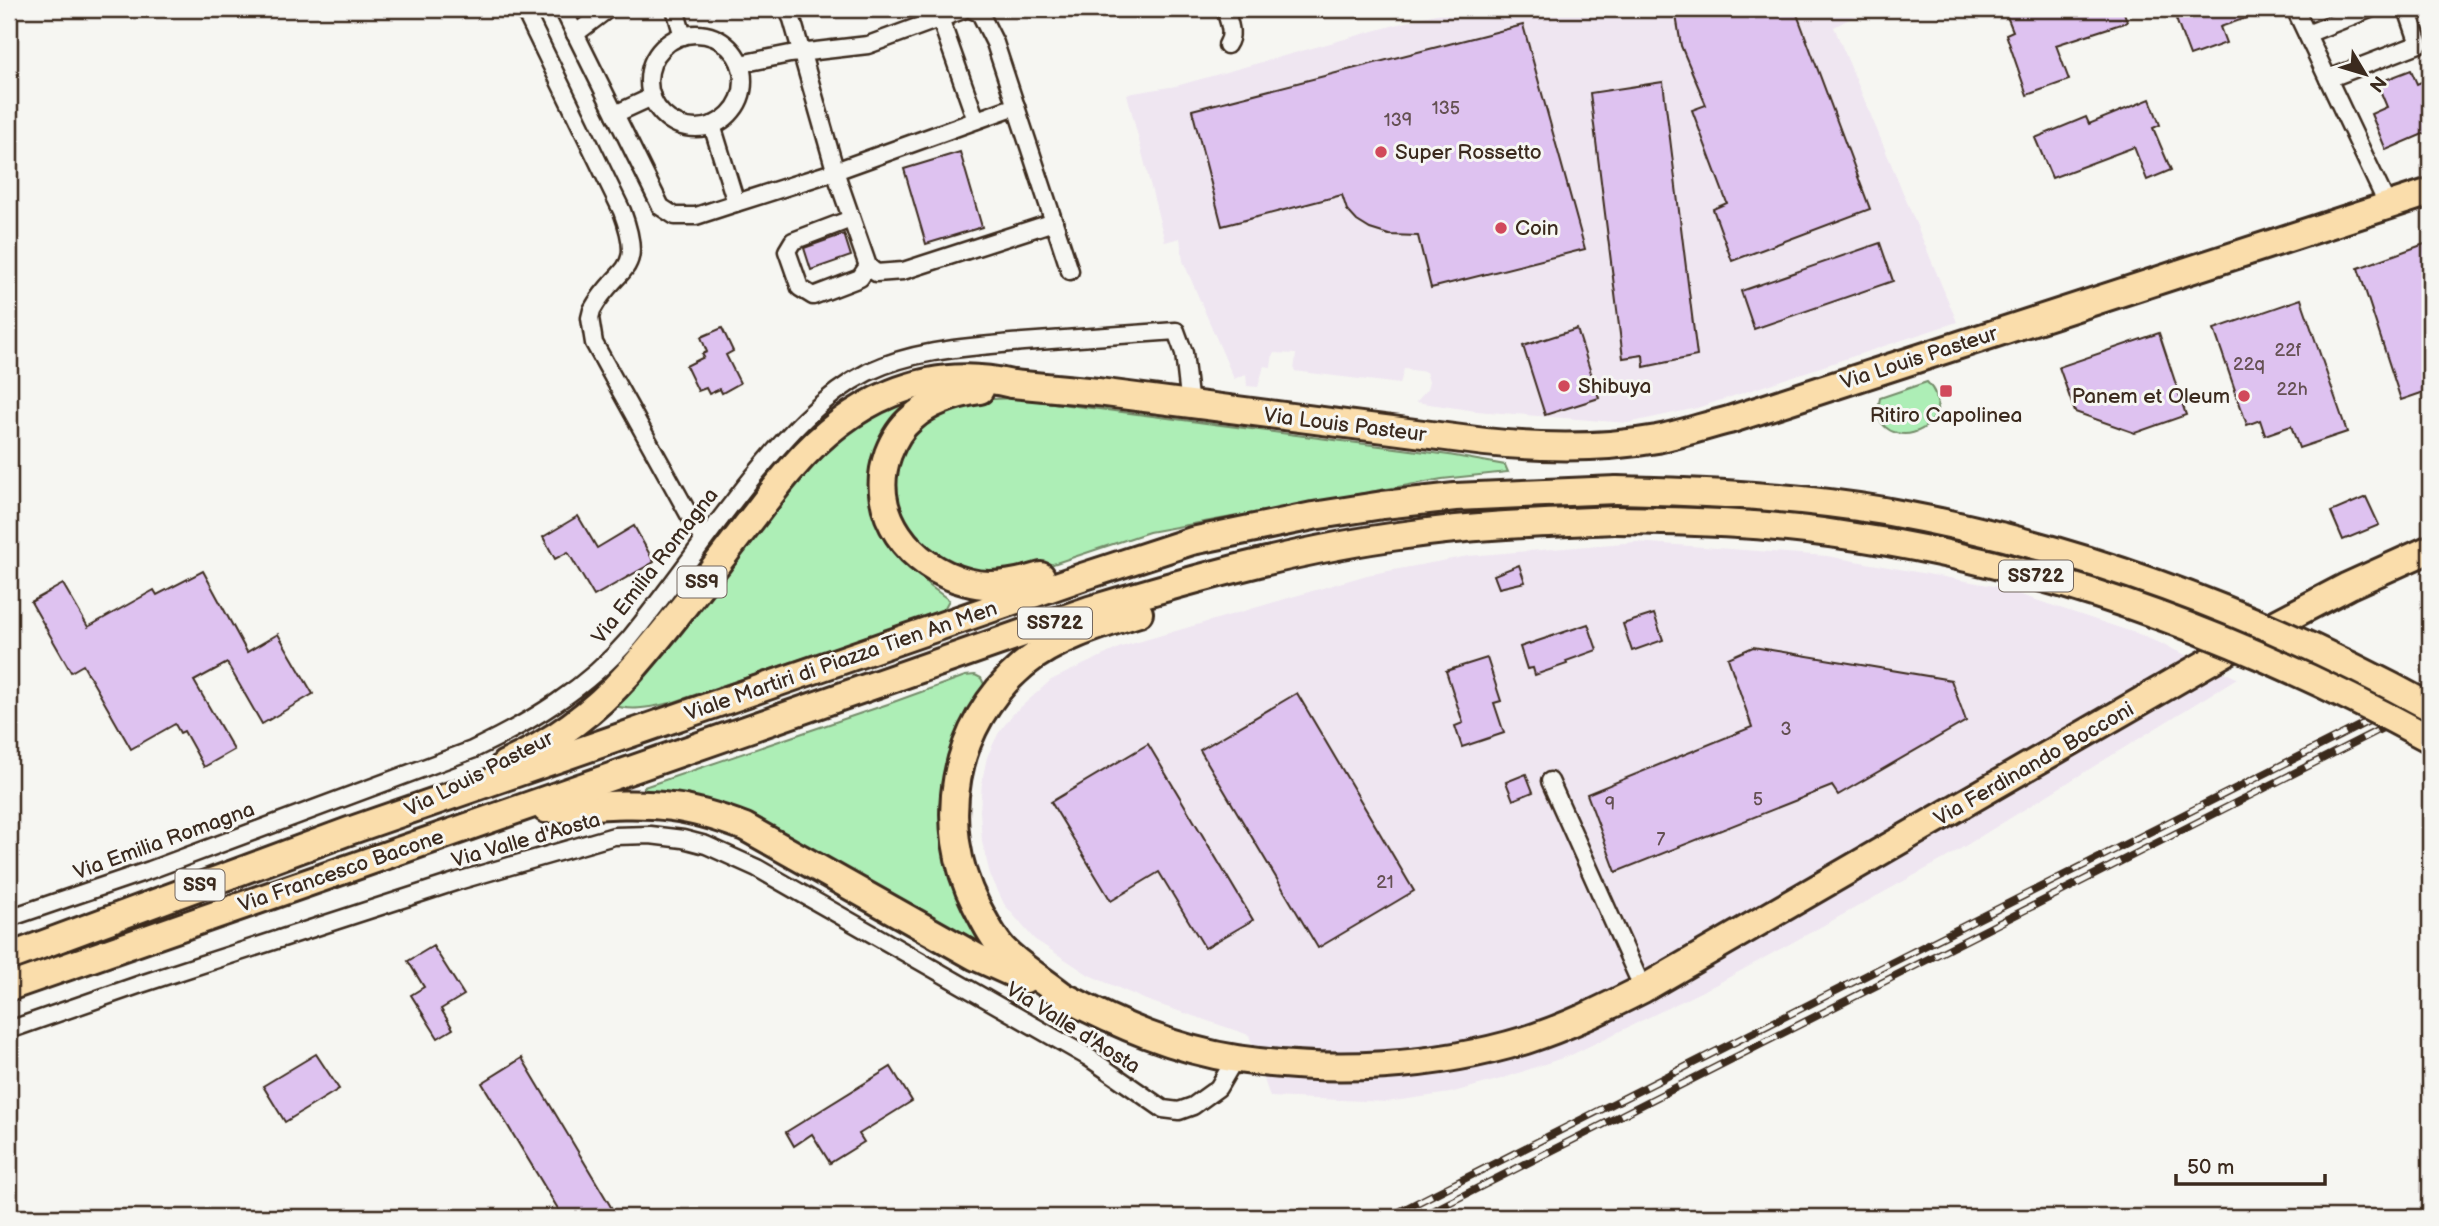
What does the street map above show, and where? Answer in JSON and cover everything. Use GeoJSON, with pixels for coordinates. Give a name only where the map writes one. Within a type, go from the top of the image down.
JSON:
{"type":"FeatureCollection","features":[{"type":"Feature","properties":{"kind":"main road","name":"Via Louis Pasteur"},"geometry":{"type":"LineString","coordinates":[[393,817],[441,789],[528,752],[567,729],[598,704],[644,655],[793,467],[839,422],[865,405],[918,384],[986,377],[1013,384],[1098,392],[1190,406],[1518,446],[1626,443],[1657,439],[1775,405],[2430,192]]}},
{"type":"Feature","properties":{"kind":"main road","name":"SS722"},"geometry":{"type":"LineString","coordinates":[[1013,384],[960,394],[935,403],[911,419],[892,445],[881,479],[882,496],[887,514],[908,548],[944,574],[968,583],[999,584],[1022,582],[1138,547],[1163,542],[1192,541]]}},
{"type":"Feature","properties":{"kind":"main road","name":"Viale Martiri di Piazza Tien An Men"},"geometry":{"type":"LineString","coordinates":[[393,817],[1192,541],[1313,516],[1468,496],[1616,490],[1721,492],[1830,503],[1933,521],[2039,545],[2198,599],[2285,635],[2379,679],[2430,707]]}},
{"type":"Feature","properties":{"kind":"main road","name":"Viale Martiri di Piazza Tien An Men"},"geometry":{"type":"LineString","coordinates":[[516,811],[1089,610],[1196,579],[1352,543],[1455,528],[1614,520],[1710,523],[1836,534],[2018,570],[2104,596],[2257,653],[2430,739]]}},
{"type":"Feature","properties":{"kind":"main road","name":"Via Ferdinando Bocconi"},"geometry":{"type":"LineString","coordinates":[[1063,996],[1129,1028],[1235,1059],[1333,1067],[1429,1062],[1528,1039],[1574,1023],[1643,989],[2264,630],[2348,586],[2430,549]]}},
{"type":"Feature","properties":{"kind":"main road"},"geometry":{"type":"LineString","coordinates":[[1063,996],[1003,949],[964,881],[958,860],[952,806],[958,771],[974,730],[1002,685],[1023,664],[1047,649],[1134,615],[1226,587],[1298,555]]}},
{"type":"Feature","properties":{"kind":"main road"},"geometry":{"type":"LineString","coordinates":[[516,811],[638,804],[673,807],[712,815],[745,827],[778,844],[975,957],[1063,996]]}},
{"type":"Feature","properties":{"kind":"main road","name":"Via Francesco Bacone"},"geometry":{"type":"LineString","coordinates":[[9,987],[516,811]]}},
{"type":"Feature","properties":{"kind":"main road","name":"Via Francesco Bacone"},"geometry":{"type":"LineString","coordinates":[[9,957],[200,885],[393,817]]}},
{"type":"Feature","properties":{"kind":"street"},"geometry":{"type":"LineString","coordinates":[[524,9],[622,211],[631,238],[632,246],[626,267],[592,310],[590,318],[594,343],[703,540]]}},
{"type":"Feature","properties":{"kind":"street"},"geometry":{"type":"LineString","coordinates":[[563,9],[661,207],[675,216],[696,216],[835,171],[1016,106]]}},
{"type":"Feature","properties":{"kind":"street"},"geometry":{"type":"LineString","coordinates":[[575,34],[608,9]]}},
{"type":"Feature","properties":{"kind":"street"},"geometry":{"type":"LineString","coordinates":[[675,9],[683,36]]}},
{"type":"Feature","properties":{"kind":"street"},"geometry":{"type":"LineString","coordinates":[[787,9],[835,171],[868,267],[876,273],[903,271],[1054,222]]}},
{"type":"Feature","properties":{"kind":"street"},"geometry":{"type":"LineString","coordinates":[[740,64],[868,45],[968,9],[980,13],[995,43],[1070,271]]}},
{"type":"Feature","properties":{"kind":"street"},"geometry":{"type":"LineString","coordinates":[[1225,9],[1231,36],[1227,45]]}},
{"type":"Feature","properties":{"kind":"street"},"geometry":{"type":"LineString","coordinates":[[2295,9],[2388,206]]}},
{"type":"Feature","properties":{"kind":"street"},"geometry":{"type":"LineString","coordinates":[[2307,34],[2370,9]]}},
{"type":"Feature","properties":{"kind":"street"},"geometry":{"type":"LineString","coordinates":[[2328,79],[2419,44],[2407,9]]}},
{"type":"Feature","properties":{"kind":"street"},"geometry":{"type":"LineString","coordinates":[[940,18],[976,120]]}},
{"type":"Feature","properties":{"kind":"street"},"geometry":{"type":"LineString","coordinates":[[683,36],[711,36],[723,42],[740,64],[743,79],[735,107],[725,118],[712,125],[688,128],[676,124],[657,108],[652,97],[649,82],[655,60],[669,42],[683,36]]}},
{"type":"Feature","properties":{"kind":"street"},"geometry":{"type":"LineString","coordinates":[[615,114],[652,97]]}},
{"type":"Feature","properties":{"kind":"street"},"geometry":{"type":"LineString","coordinates":[[712,125],[736,203]]}},
{"type":"Feature","properties":{"kind":"street"},"geometry":{"type":"LineString","coordinates":[[851,219],[793,241],[787,251],[800,288],[813,296],[860,278],[868,267]]}},
{"type":"Feature","properties":{"kind":"street","name":"Via Emilia Romagna"},"geometry":{"type":"LineString","coordinates":[[9,919],[472,750],[551,708],[593,677],[629,639],[784,438],[835,394],[869,372],[911,358],[972,346],[1176,331],[1184,353],[1190,406]]}},
{"type":"Feature","properties":{"kind":"street"},"geometry":{"type":"LineString","coordinates":[[1550,781],[1643,989]]}},
{"type":"Feature","properties":{"kind":"street","name":"Via Valle d'Aosta"},"geometry":{"type":"LineString","coordinates":[[9,1031],[155,979],[536,857],[614,836],[650,835],[706,845],[757,868],[1088,1057],[1163,1109],[1179,1111],[1194,1106],[1218,1088],[1235,1059]]}},
{"type":"Feature","properties":{"kind":"shaded area"},"geometry":{"type":"Polygon","coordinates":[[[1453,9],[1868,9],[1834,27],[1957,322],[1697,408],[1628,423],[1476,411],[1416,402],[1427,390],[1429,382],[1426,372],[1404,369],[1400,384],[1294,371],[1296,354],[1273,353],[1271,367],[1264,366],[1258,387],[1247,386],[1246,374],[1234,379],[1183,261],[1180,238],[1165,242],[1127,94],[1176,86],[1453,9]]]}},
{"type":"Feature","properties":{"kind":"shaded area"},"geometry":{"type":"Polygon","coordinates":[[[1636,542],[1827,556],[1994,586],[2141,635],[2237,678],[1944,859],[1715,985],[1571,1055],[1450,1093],[1387,1102],[1270,1097],[1249,1035],[1146,1000],[1089,975],[1034,939],[1004,904],[990,874],[982,842],[980,811],[987,757],[998,734],[1012,715],[1051,680],[1121,647],[1367,575],[1468,556],[1636,542]]]}},
{"type":"Feature","properties":{"kind":"green space"},"geometry":{"type":"Polygon","coordinates":[[[1927,382],[1936,396],[1937,410],[1932,421],[1922,429],[1910,433],[1897,433],[1885,427],[1877,414],[1880,398],[1927,382]]]}},
{"type":"Feature","properties":{"kind":"green space"},"geometry":{"type":"Polygon","coordinates":[[[922,395],[886,435],[902,558],[930,586],[949,600],[943,611],[671,703],[634,708],[612,705],[804,471],[859,421],[922,395]]]}},
{"type":"Feature","properties":{"kind":"green space"},"geometry":{"type":"Polygon","coordinates":[[[1015,398],[1449,455],[1505,465],[1508,472],[1442,479],[1149,532],[1001,578],[956,571],[910,536],[892,499],[895,461],[920,424],[971,400],[1015,398]]]}},
{"type":"Feature","properties":{"kind":"green space"},"geometry":{"type":"Polygon","coordinates":[[[975,675],[981,678],[985,686],[946,779],[996,954],[764,823],[697,799],[644,792],[644,787],[965,676],[975,675]]]}},
{"type":"Feature","properties":{"kind":"building"},"geometry":{"type":"Polygon","coordinates":[[[1675,9],[1795,9],[1870,209],[1732,261],[1713,209],[1727,203],[1692,110],[1706,105],[1681,46],[1675,9]]]}},
{"type":"Feature","properties":{"kind":"building"},"geometry":{"type":"Polygon","coordinates":[[[2004,9],[2123,9],[2127,22],[2056,45],[2069,80],[2027,95],[2006,34],[2013,31],[2004,9]]]}},
{"type":"Feature","properties":{"kind":"building"},"geometry":{"type":"Polygon","coordinates":[[[2205,9],[2266,11],[2220,27],[2226,43],[2190,56],[2176,19],[2205,9]]]}},
{"type":"Feature","properties":{"kind":"building","name":"Super Rossetto"},"geometry":{"type":"Polygon","coordinates":[[[1523,25],[1585,249],[1431,288],[1418,236],[1389,235],[1370,229],[1357,221],[1347,210],[1342,195],[1222,226],[1192,110],[1523,25]]]}},
{"type":"Feature","properties":{"kind":"building"},"geometry":{"type":"Polygon","coordinates":[[[2411,70],[2417,84],[2430,78],[2430,131],[2386,150],[2371,114],[2387,107],[2377,83],[2411,70]]]}},
{"type":"Feature","properties":{"kind":"building"},"geometry":{"type":"Polygon","coordinates":[[[1663,82],[1697,356],[1644,367],[1643,355],[1623,358],[1590,93],[1663,82]]]}},
{"type":"Feature","properties":{"kind":"building"},"geometry":{"type":"Polygon","coordinates":[[[2150,99],[2160,125],[2153,128],[2171,170],[2147,180],[2134,147],[2052,178],[2035,138],[2086,117],[2089,124],[2150,99]]]}},
{"type":"Feature","properties":{"kind":"building"},"geometry":{"type":"Polygon","coordinates":[[[960,152],[982,227],[926,244],[904,169],[960,152]]]}},
{"type":"Feature","properties":{"kind":"building"},"geometry":{"type":"Polygon","coordinates":[[[844,234],[851,256],[811,270],[804,248],[844,234]]]}},
{"type":"Feature","properties":{"kind":"building"},"geometry":{"type":"Polygon","coordinates":[[[2430,242],[2430,390],[2401,400],[2358,268],[2430,242]]]}},
{"type":"Feature","properties":{"kind":"building"},"geometry":{"type":"Polygon","coordinates":[[[1880,243],[1893,281],[1754,329],[1741,291],[1880,243]]]}},
{"type":"Feature","properties":{"kind":"building"},"geometry":{"type":"Polygon","coordinates":[[[2301,299],[2347,432],[2299,448],[2291,426],[2265,435],[2260,420],[2247,425],[2214,329],[2301,299]]]}},
{"type":"Feature","properties":{"kind":"building"},"geometry":{"type":"Polygon","coordinates":[[[722,328],[733,351],[726,355],[740,383],[722,393],[720,389],[709,394],[706,388],[698,391],[686,366],[704,357],[702,354],[707,352],[701,337],[722,328]]]}},
{"type":"Feature","properties":{"kind":"building"},"geometry":{"type":"Polygon","coordinates":[[[1577,329],[1599,398],[1545,415],[1523,346],[1577,329]]]}},
{"type":"Feature","properties":{"kind":"building"},"geometry":{"type":"Polygon","coordinates":[[[2159,333],[2186,415],[2135,433],[2075,412],[2059,367],[2159,333]]]}},
{"type":"Feature","properties":{"kind":"building"},"geometry":{"type":"Polygon","coordinates":[[[2366,497],[2379,525],[2343,540],[2331,512],[2366,497]]]}},
{"type":"Feature","properties":{"kind":"building"},"geometry":{"type":"Polygon","coordinates":[[[578,516],[597,548],[634,526],[654,562],[594,596],[568,552],[555,559],[543,537],[578,516]]]}},
{"type":"Feature","properties":{"kind":"building"},"geometry":{"type":"Polygon","coordinates":[[[1519,565],[1525,582],[1499,588],[1494,575],[1519,565]]]}},
{"type":"Feature","properties":{"kind":"building"},"geometry":{"type":"Polygon","coordinates":[[[203,571],[247,652],[278,634],[313,694],[262,724],[227,663],[194,681],[234,750],[204,767],[184,731],[180,733],[175,724],[131,749],[83,665],[71,672],[31,602],[63,584],[88,627],[154,590],[157,595],[203,571]]]}},
{"type":"Feature","properties":{"kind":"building"},"geometry":{"type":"Polygon","coordinates":[[[1654,614],[1663,640],[1632,651],[1623,624],[1654,614]]]}},
{"type":"Feature","properties":{"kind":"building"},"geometry":{"type":"Polygon","coordinates":[[[1588,624],[1597,650],[1535,675],[1533,668],[1527,669],[1520,647],[1588,624]]]}},
{"type":"Feature","properties":{"kind":"building"},"geometry":{"type":"Polygon","coordinates":[[[1753,647],[1951,680],[1966,721],[1838,795],[1832,786],[1616,872],[1587,794],[1752,727],[1728,658],[1753,647]]]}},
{"type":"Feature","properties":{"kind":"building"},"geometry":{"type":"Polygon","coordinates":[[[1487,658],[1501,701],[1494,703],[1504,733],[1462,747],[1455,726],[1463,723],[1446,671],[1487,658]]]}},
{"type":"Feature","properties":{"kind":"building"},"geometry":{"type":"Polygon","coordinates":[[[1297,693],[1414,891],[1318,948],[1200,750],[1297,693]]]}},
{"type":"Feature","properties":{"kind":"building"},"geometry":{"type":"Polygon","coordinates":[[[1148,744],[1253,920],[1205,948],[1159,872],[1111,901],[1051,802],[1148,744]]]}},
{"type":"Feature","properties":{"kind":"building"},"geometry":{"type":"Polygon","coordinates":[[[1526,774],[1533,792],[1513,800],[1506,782],[1526,774]]]}},
{"type":"Feature","properties":{"kind":"building"},"geometry":{"type":"Polygon","coordinates":[[[433,946],[464,995],[441,1009],[453,1029],[438,1038],[411,995],[424,987],[408,961],[433,946]]]}},
{"type":"Feature","properties":{"kind":"building"},"geometry":{"type":"Polygon","coordinates":[[[316,1054],[339,1089],[285,1122],[263,1086],[316,1054]]]}},
{"type":"Feature","properties":{"kind":"building"},"geometry":{"type":"Polygon","coordinates":[[[522,1058],[617,1217],[563,1217],[482,1083],[522,1058]]]}},
{"type":"Feature","properties":{"kind":"building"},"geometry":{"type":"Polygon","coordinates":[[[891,1067],[912,1101],[859,1134],[864,1142],[830,1163],[812,1134],[794,1146],[786,1132],[891,1067]]]}},
{"type":"Feature","properties":{"kind":"railway"},"geometry":{"type":"LineString","coordinates":[[1389,1217],[2430,690]]}},
{"type":"Feature","properties":{"kind":"railway"},"geometry":{"type":"LineString","coordinates":[[1421,1217],[2430,704]]}},
{"type":"Feature","properties":{"kind":"place","name":"Super Rossetto"},"geometry":{"type":"Point","coordinates":[1381,152]}},
{"type":"Feature","properties":{"kind":"place","name":"Coin"},"geometry":{"type":"Point","coordinates":[1501,228]}},
{"type":"Feature","properties":{"kind":"place","name":"Shibuya"},"geometry":{"type":"Point","coordinates":[1564,386]}},
{"type":"Feature","properties":{"kind":"place","name":"Ritiro Capolinea"},"geometry":{"type":"Point","coordinates":[1946,391]}},
{"type":"Feature","properties":{"kind":"place","name":"Panem et Oleum"},"geometry":{"type":"Point","coordinates":[2244,396]}}]}
